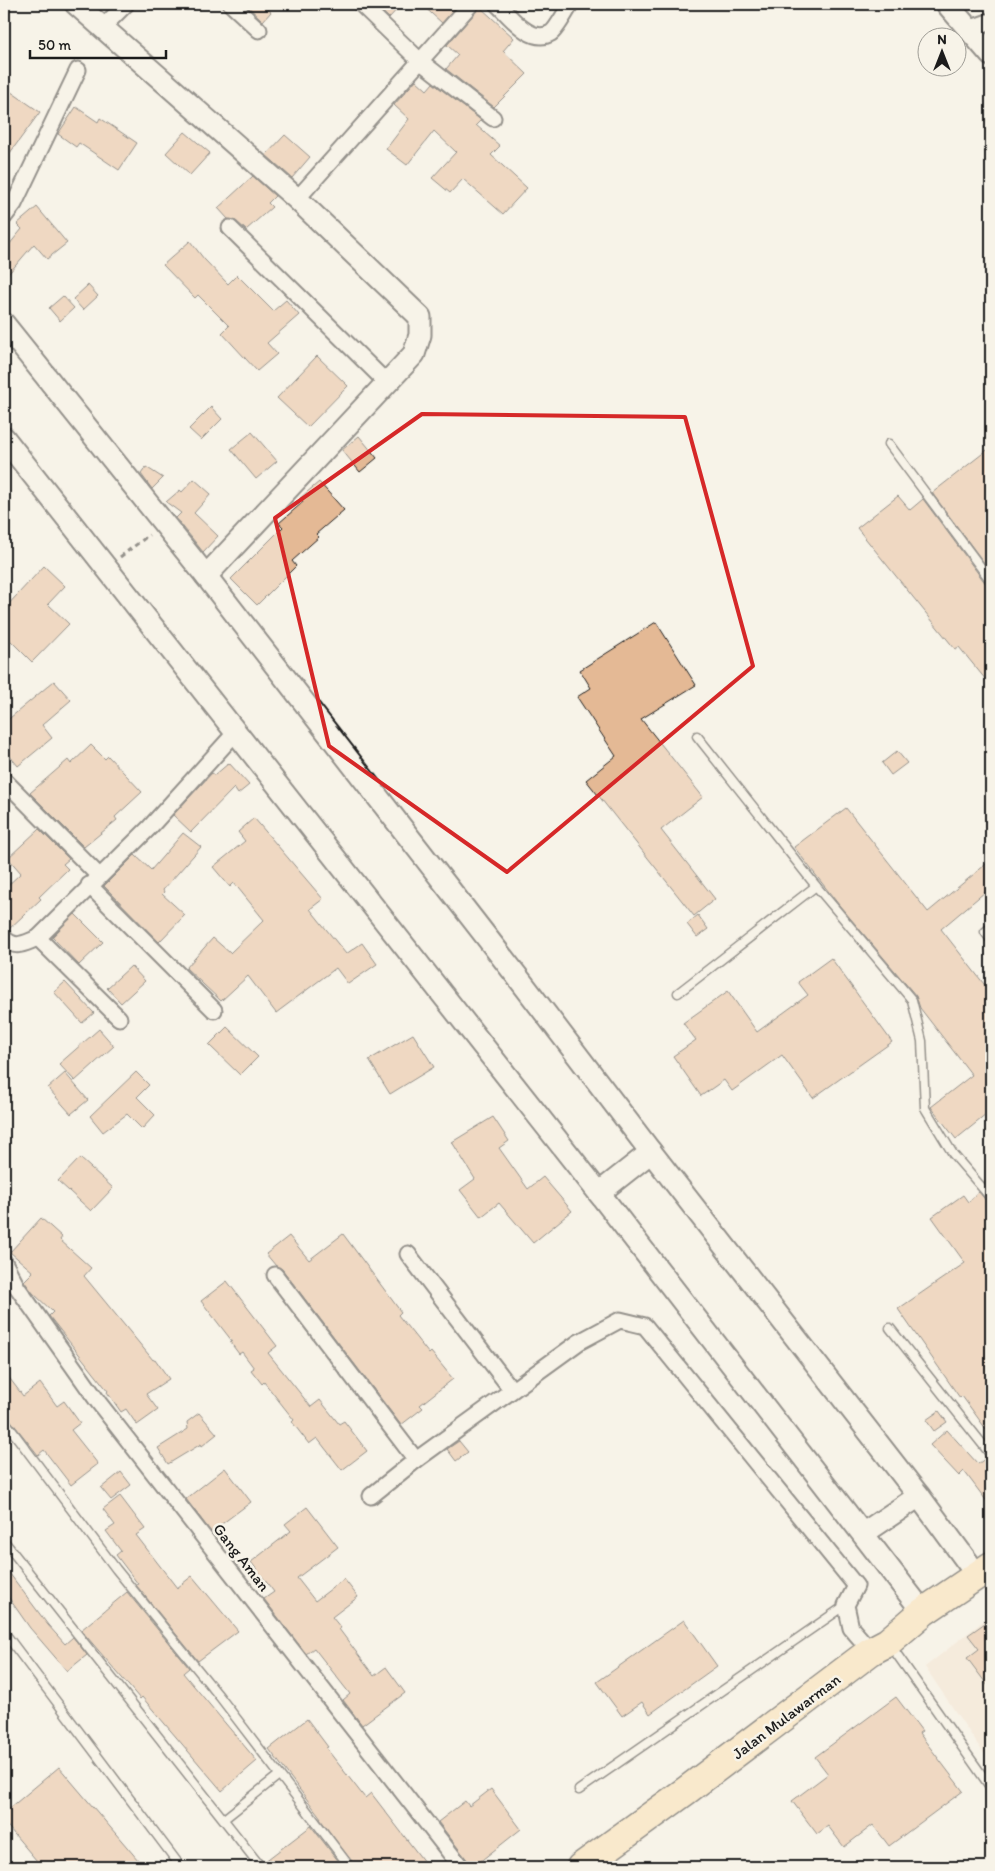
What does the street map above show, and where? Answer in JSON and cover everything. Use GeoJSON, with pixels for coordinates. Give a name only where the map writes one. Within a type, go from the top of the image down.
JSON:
{"type":"FeatureCollection","features":[{"type":"Feature","properties":{"kind":"highway","name":"Jalan Mulawarman"},"geometry":{"type":"LineString","coordinates":[[581,1867],[880,1647],[923,1612],[984,1570]]}},
{"type":"Feature","properties":{"kind":"street"},"geometry":{"type":"LineString","coordinates":[[76,4],[297,199],[420,317],[420,335],[414,354],[206,576]]}},
{"type":"Feature","properties":{"kind":"street"},"geometry":{"type":"LineString","coordinates":[[102,28],[126,4]]}},
{"type":"Feature","properties":{"kind":"street"},"geometry":{"type":"LineString","coordinates":[[231,4],[259,30]]}},
{"type":"Feature","properties":{"kind":"street"},"geometry":{"type":"LineString","coordinates":[[361,4],[420,61],[494,118]]}},
{"type":"Feature","properties":{"kind":"street"},"geometry":{"type":"LineString","coordinates":[[297,199],[471,4]]}},
{"type":"Feature","properties":{"kind":"street"},"geometry":{"type":"LineString","coordinates":[[497,4],[528,32],[539,36],[552,32],[571,4]]}},
{"type":"Feature","properties":{"kind":"street"},"geometry":{"type":"LineString","coordinates":[[947,4],[967,28]]}},
{"type":"Feature","properties":{"kind":"street"},"geometry":{"type":"LineString","coordinates":[[991,21],[968,29],[991,55]]}},
{"type":"Feature","properties":{"kind":"street"},"geometry":{"type":"LineString","coordinates":[[4,217],[14,204],[78,70]]}},
{"type":"Feature","properties":{"kind":"street"},"geometry":{"type":"LineString","coordinates":[[230,228],[387,383]]}},
{"type":"Feature","properties":{"kind":"street"},"geometry":{"type":"LineString","coordinates":[[4,324],[206,576],[919,1496],[984,1570]]}},
{"type":"Feature","properties":{"kind":"street"},"geometry":{"type":"LineString","coordinates":[[4,438],[599,1193],[864,1533],[923,1612]]}},
{"type":"Feature","properties":{"kind":"street"},"geometry":{"type":"LineString","coordinates":[[4,938],[10,944],[15,945],[38,938],[150,827],[236,732]]}},
{"type":"Feature","properties":{"kind":"street"},"geometry":{"type":"LineString","coordinates":[[4,780],[94,881],[214,1010]]}},
{"type":"Feature","properties":{"kind":"street"},"geometry":{"type":"LineString","coordinates":[[38,938],[119,1018]]}},
{"type":"Feature","properties":{"kind":"street"},"geometry":{"type":"LineString","coordinates":[[599,1193],[651,1152]]}},
{"type":"Feature","properties":{"kind":"street"},"geometry":{"type":"LineString","coordinates":[[408,1254],[512,1390]]}},
{"type":"Feature","properties":{"kind":"street","name":"Gang Aman"},"geometry":{"type":"LineString","coordinates":[[4,1262],[17,1287],[100,1403],[461,1867]]}},
{"type":"Feature","properties":{"kind":"street"},"geometry":{"type":"LineString","coordinates":[[275,1275],[416,1460]]}},
{"type":"Feature","properties":{"kind":"street"},"geometry":{"type":"LineString","coordinates":[[371,1496],[416,1460],[579,1342],[620,1320],[645,1326],[856,1586],[846,1605],[851,1628],[880,1647]]}},
{"type":"Feature","properties":{"kind":"street"},"geometry":{"type":"LineString","coordinates":[[864,1533],[919,1496]]}},
{"type":"Feature","properties":{"kind":"lane"},"geometry":{"type":"LineString","coordinates":[[889,444],[991,581]]}},
{"type":"Feature","properties":{"kind":"lane"},"geometry":{"type":"LineString","coordinates":[[698,736],[816,886],[912,1000],[922,1041],[924,1108],[953,1154],[991,1198]]}},
{"type":"Feature","properties":{"kind":"lane"},"geometry":{"type":"LineString","coordinates":[[678,993],[816,886]]}},
{"type":"Feature","properties":{"kind":"lane"},"geometry":{"type":"LineString","coordinates":[[991,927],[985,932],[991,940]]}},
{"type":"Feature","properties":{"kind":"lane"},"geometry":{"type":"LineString","coordinates":[[890,1328],[991,1455]]}},
{"type":"Feature","properties":{"kind":"lane"},"geometry":{"type":"LineString","coordinates":[[4,1420],[116,1569],[220,1697],[350,1867]]}},
{"type":"Feature","properties":{"kind":"lane"},"geometry":{"type":"LineString","coordinates":[[4,1541],[261,1867]]}},
{"type":"Feature","properties":{"kind":"lane"},"geometry":{"type":"LineString","coordinates":[[579,1790],[846,1605]]}},
{"type":"Feature","properties":{"kind":"lane"},"geometry":{"type":"LineString","coordinates":[[4,1632],[181,1867]]}},
{"type":"Feature","properties":{"kind":"lane"},"geometry":{"type":"LineString","coordinates":[[880,1647],[991,1788]]}},
{"type":"Feature","properties":{"kind":"lane"},"geometry":{"type":"LineString","coordinates":[[224,1819],[279,1775]]}},
{"type":"Feature","properties":{"kind":"path"},"geometry":{"type":"LineString","coordinates":[[111,575],[114,564],[129,548],[158,529],[168,529]]}},
{"type":"Feature","properties":{"kind":"highlighted area"},"geometry":{"type":"Polygon","coordinates":[[[422,414],[685,417],[753,666],[507,872],[329,746],[275,518],[422,414]]]}},
{"type":"Feature","properties":{"kind":"shaded area"},"geometry":{"type":"Polygon","coordinates":[[[991,1615],[991,1764],[925,1667],[991,1615]]]}},
{"type":"Feature","properties":{"kind":"building"},"geometry":{"type":"Polygon","coordinates":[[[245,4],[262,4],[271,12],[263,21],[245,4]]]}},
{"type":"Feature","properties":{"kind":"building"},"geometry":{"type":"Polygon","coordinates":[[[374,4],[402,4],[389,18],[374,4]]]}},
{"type":"Feature","properties":{"kind":"building"},"geometry":{"type":"Polygon","coordinates":[[[421,4],[459,4],[442,23],[421,4]]]}},
{"type":"Feature","properties":{"kind":"building"},"geometry":{"type":"Polygon","coordinates":[[[480,7],[514,38],[503,51],[527,74],[494,107],[446,69],[458,55],[447,45],[480,7]]]}},
{"type":"Feature","properties":{"kind":"building"},"geometry":{"type":"Polygon","coordinates":[[[416,80],[427,90],[433,83],[481,120],[476,125],[500,146],[491,155],[527,188],[503,214],[463,179],[450,193],[432,178],[456,152],[434,131],[407,165],[386,149],[409,119],[394,105],[416,80]]]}},
{"type":"Feature","properties":{"kind":"building"},"geometry":{"type":"Polygon","coordinates":[[[4,87],[40,112],[4,161],[4,87]]]}},
{"type":"Feature","properties":{"kind":"building"},"geometry":{"type":"Polygon","coordinates":[[[76,107],[98,122],[100,118],[137,143],[119,170],[79,143],[76,147],[58,134],[76,107]]]}},
{"type":"Feature","properties":{"kind":"building"},"geometry":{"type":"Polygon","coordinates":[[[185,132],[210,153],[190,175],[166,153],[185,132]]]}},
{"type":"Feature","properties":{"kind":"building"},"geometry":{"type":"Polygon","coordinates":[[[285,135],[310,157],[292,178],[266,155],[285,135]]]}},
{"type":"Feature","properties":{"kind":"building"},"geometry":{"type":"Polygon","coordinates":[[[253,176],[275,196],[268,203],[272,207],[246,230],[236,221],[228,219],[218,208],[253,176]]]}},
{"type":"Feature","properties":{"kind":"building"},"geometry":{"type":"Polygon","coordinates":[[[37,207],[67,243],[47,259],[34,244],[4,279],[4,251],[22,229],[17,224],[37,207]]]}},
{"type":"Feature","properties":{"kind":"building"},"geometry":{"type":"Polygon","coordinates":[[[190,241],[228,284],[237,275],[273,311],[286,300],[299,315],[267,343],[277,354],[257,371],[222,333],[229,326],[198,295],[195,298],[163,265],[190,241]]]}},
{"type":"Feature","properties":{"kind":"building"},"geometry":{"type":"Polygon","coordinates":[[[88,285],[98,296],[83,310],[73,299],[88,285]]]}},
{"type":"Feature","properties":{"kind":"building"},"geometry":{"type":"Polygon","coordinates":[[[63,296],[74,308],[60,321],[49,308],[63,296]]]}},
{"type":"Feature","properties":{"kind":"building"},"geometry":{"type":"Polygon","coordinates":[[[317,356],[348,386],[308,427],[277,398],[317,356]]]}},
{"type":"Feature","properties":{"kind":"building"},"geometry":{"type":"Polygon","coordinates":[[[211,407],[222,419],[201,440],[189,429],[211,407]]]}},
{"type":"Feature","properties":{"kind":"building"},"geometry":{"type":"Polygon","coordinates":[[[252,432],[277,461],[256,479],[231,449],[252,432]]]}},
{"type":"Feature","properties":{"kind":"building"},"geometry":{"type":"Polygon","coordinates":[[[359,436],[377,458],[360,472],[342,450],[359,436]]]}},
{"type":"Feature","properties":{"kind":"building"},"geometry":{"type":"Polygon","coordinates":[[[991,447],[991,572],[932,493],[991,447]]]}},
{"type":"Feature","properties":{"kind":"building"},"geometry":{"type":"Polygon","coordinates":[[[146,467],[163,478],[152,489],[141,474],[146,467]]]}},
{"type":"Feature","properties":{"kind":"building"},"geometry":{"type":"Polygon","coordinates":[[[194,479],[211,494],[194,513],[218,536],[203,552],[176,518],[181,513],[166,502],[180,490],[182,492],[194,479]]]}},
{"type":"Feature","properties":{"kind":"building"},"geometry":{"type":"Polygon","coordinates":[[[319,482],[344,510],[316,534],[319,537],[292,561],[296,566],[257,605],[231,579],[283,527],[279,523],[303,502],[300,498],[319,482]]]}},
{"type":"Feature","properties":{"kind":"building"},"geometry":{"type":"Polygon","coordinates":[[[898,496],[910,510],[923,499],[986,584],[991,587],[991,686],[959,647],[955,649],[857,528],[898,496]]]}},
{"type":"Feature","properties":{"kind":"building"},"geometry":{"type":"Polygon","coordinates":[[[44,566],[65,586],[48,604],[69,624],[32,662],[4,634],[4,609],[44,566]]]}},
{"type":"Feature","properties":{"kind":"building"},"geometry":{"type":"Polygon","coordinates":[[[656,622],[696,685],[641,719],[703,797],[661,830],[715,899],[694,916],[586,780],[616,756],[577,697],[591,688],[580,670],[656,622]]]}},
{"type":"Feature","properties":{"kind":"building"},"geometry":{"type":"Polygon","coordinates":[[[54,681],[71,700],[42,725],[52,738],[18,766],[4,749],[4,723],[54,681]]]}},
{"type":"Feature","properties":{"kind":"building"},"geometry":{"type":"Polygon","coordinates":[[[91,745],[105,759],[108,756],[142,792],[115,817],[117,820],[84,847],[30,793],[68,760],[71,764],[91,745]]]}},
{"type":"Feature","properties":{"kind":"building"},"geometry":{"type":"Polygon","coordinates":[[[897,751],[907,763],[891,775],[882,763],[897,751]]]}},
{"type":"Feature","properties":{"kind":"building"},"geometry":{"type":"Polygon","coordinates":[[[229,763],[249,785],[238,794],[234,788],[191,832],[173,815],[212,773],[215,775],[229,763]]]}},
{"type":"Feature","properties":{"kind":"building"},"geometry":{"type":"Polygon","coordinates":[[[846,808],[928,912],[991,860],[991,887],[941,929],[991,993],[991,1111],[956,1139],[931,1107],[972,1075],[920,1008],[916,996],[839,905],[794,847],[846,808]]]}},
{"type":"Feature","properties":{"kind":"building"},"geometry":{"type":"Polygon","coordinates":[[[254,818],[323,899],[310,909],[346,954],[362,943],[377,964],[348,984],[336,968],[276,1013],[248,976],[221,1001],[186,968],[213,938],[230,953],[264,920],[234,883],[230,887],[213,867],[245,841],[238,832],[254,818]]]}},
{"type":"Feature","properties":{"kind":"building"},"geometry":{"type":"Polygon","coordinates":[[[39,829],[69,859],[63,864],[68,869],[39,897],[41,899],[8,930],[4,929],[4,889],[21,873],[8,858],[39,829]]]}},
{"type":"Feature","properties":{"kind":"building"},"geometry":{"type":"Polygon","coordinates":[[[183,833],[201,847],[163,890],[162,894],[185,915],[159,942],[104,886],[135,855],[151,870],[183,833]]]}},
{"type":"Feature","properties":{"kind":"building"},"geometry":{"type":"Polygon","coordinates":[[[75,914],[103,942],[79,965],[52,937],[75,914]]]}},
{"type":"Feature","properties":{"kind":"building"},"geometry":{"type":"Polygon","coordinates":[[[698,915],[708,929],[697,937],[687,924],[698,915]]]}},
{"type":"Feature","properties":{"kind":"building"},"geometry":{"type":"Polygon","coordinates":[[[831,958],[892,1042],[813,1098],[782,1055],[732,1091],[724,1080],[701,1096],[673,1056],[696,1040],[683,1023],[728,991],[757,1032],[808,995],[798,982],[831,958]]]}},
{"type":"Feature","properties":{"kind":"building"},"geometry":{"type":"Polygon","coordinates":[[[131,966],[145,981],[121,1003],[107,988],[131,966]]]}},
{"type":"Feature","properties":{"kind":"building"},"geometry":{"type":"Polygon","coordinates":[[[65,982],[94,1013],[82,1023],[54,992],[65,982]]]}},
{"type":"Feature","properties":{"kind":"building"},"geometry":{"type":"Polygon","coordinates":[[[227,1027],[258,1057],[240,1075],[209,1045],[227,1027]]]}},
{"type":"Feature","properties":{"kind":"building"},"geometry":{"type":"Polygon","coordinates":[[[99,1029],[114,1046],[75,1081],[59,1064],[99,1029]]]}},
{"type":"Feature","properties":{"kind":"building"},"geometry":{"type":"Polygon","coordinates":[[[413,1034],[434,1067],[390,1094],[369,1060],[413,1034]]]}},
{"type":"Feature","properties":{"kind":"building"},"geometry":{"type":"Polygon","coordinates":[[[136,1072],[149,1085],[137,1097],[155,1115],[142,1129],[127,1114],[103,1132],[90,1116],[136,1072]]]}},
{"type":"Feature","properties":{"kind":"building"},"geometry":{"type":"Polygon","coordinates":[[[65,1073],[88,1100],[71,1114],[48,1088],[65,1073]]]}},
{"type":"Feature","properties":{"kind":"building"},"geometry":{"type":"Polygon","coordinates":[[[493,1117],[509,1141],[499,1148],[528,1189],[543,1177],[572,1211],[533,1243],[499,1203],[481,1217],[460,1190],[475,1179],[452,1142],[493,1117]]]}},
{"type":"Feature","properties":{"kind":"building"},"geometry":{"type":"Polygon","coordinates":[[[80,1158],[113,1188],[91,1211],[58,1181],[80,1158]]]}},
{"type":"Feature","properties":{"kind":"building"},"geometry":{"type":"Polygon","coordinates":[[[979,1192],[991,1204],[991,1436],[962,1396],[960,1398],[898,1309],[965,1263],[932,1217],[963,1195],[968,1202],[979,1192]]]}},
{"type":"Feature","properties":{"kind":"building"},"geometry":{"type":"Polygon","coordinates":[[[41,1218],[62,1237],[60,1240],[91,1268],[84,1276],[153,1360],[155,1359],[169,1379],[146,1394],[158,1410],[137,1425],[126,1409],[121,1412],[108,1391],[49,1316],[53,1312],[33,1293],[24,1281],[33,1272],[10,1252],[41,1218]]]}},
{"type":"Feature","properties":{"kind":"building"},"geometry":{"type":"Polygon","coordinates":[[[343,1234],[401,1312],[398,1315],[429,1354],[431,1352],[453,1379],[420,1405],[423,1408],[401,1425],[282,1269],[276,1266],[266,1254],[289,1236],[309,1260],[343,1234]]]}},
{"type":"Feature","properties":{"kind":"building"},"geometry":{"type":"Polygon","coordinates":[[[227,1281],[277,1346],[268,1353],[311,1407],[320,1400],[339,1424],[344,1421],[367,1451],[342,1470],[317,1438],[309,1444],[292,1422],[294,1420],[264,1382],[262,1384],[251,1370],[254,1368],[242,1352],[239,1354],[230,1342],[232,1341],[201,1301],[227,1281]]]}},
{"type":"Feature","properties":{"kind":"building"},"geometry":{"type":"Polygon","coordinates":[[[4,1371],[23,1396],[40,1383],[57,1406],[64,1401],[80,1423],[71,1430],[98,1464],[71,1485],[44,1450],[38,1455],[4,1414],[4,1371]]]}},
{"type":"Feature","properties":{"kind":"building"},"geometry":{"type":"Polygon","coordinates":[[[939,1411],[947,1422],[934,1431],[926,1420],[939,1411]]]}},
{"type":"Feature","properties":{"kind":"building"},"geometry":{"type":"Polygon","coordinates":[[[199,1413],[217,1434],[202,1446],[201,1444],[168,1464],[158,1448],[188,1429],[187,1422],[199,1413]]]}},
{"type":"Feature","properties":{"kind":"building"},"geometry":{"type":"Polygon","coordinates":[[[947,1430],[978,1464],[986,1458],[991,1461],[991,1507],[964,1471],[959,1476],[930,1445],[947,1430]]]}},
{"type":"Feature","properties":{"kind":"building"},"geometry":{"type":"Polygon","coordinates":[[[459,1441],[468,1452],[456,1461],[447,1449],[459,1441]]]}},
{"type":"Feature","properties":{"kind":"building"},"geometry":{"type":"Polygon","coordinates":[[[225,1468],[251,1502],[211,1532],[186,1499],[225,1468]]]}},
{"type":"Feature","properties":{"kind":"building"},"geometry":{"type":"Polygon","coordinates":[[[121,1472],[131,1485],[111,1500],[101,1488],[121,1472]]]}},
{"type":"Feature","properties":{"kind":"building"},"geometry":{"type":"Polygon","coordinates":[[[120,1496],[145,1529],[136,1535],[177,1588],[192,1576],[238,1631],[198,1661],[136,1585],[138,1584],[116,1555],[121,1551],[106,1531],[115,1525],[103,1509],[120,1496]]]}},
{"type":"Feature","properties":{"kind":"building"},"geometry":{"type":"Polygon","coordinates":[[[307,1507],[338,1547],[297,1578],[315,1601],[344,1579],[358,1597],[332,1617],[374,1676],[386,1667],[405,1693],[362,1725],[343,1700],[350,1694],[314,1648],[306,1654],[264,1599],[274,1592],[251,1562],[291,1531],[285,1524],[307,1507]]]}},
{"type":"Feature","properties":{"kind":"building"},"geometry":{"type":"Polygon","coordinates":[[[4,1566],[48,1625],[65,1644],[73,1637],[87,1655],[67,1671],[30,1628],[4,1591],[4,1566]]]}},
{"type":"Feature","properties":{"kind":"building"},"geometry":{"type":"Polygon","coordinates":[[[127,1592],[189,1668],[183,1673],[257,1761],[222,1791],[142,1697],[140,1699],[81,1630],[127,1592]]]}},
{"type":"Feature","properties":{"kind":"building"},"geometry":{"type":"Polygon","coordinates":[[[684,1620],[717,1666],[650,1714],[642,1702],[622,1716],[597,1682],[684,1620]]]}},
{"type":"Feature","properties":{"kind":"building"},"geometry":{"type":"Polygon","coordinates":[[[985,1623],[991,1631],[991,1690],[967,1658],[979,1649],[968,1635],[985,1623]]]}},
{"type":"Feature","properties":{"kind":"building"},"geometry":{"type":"Polygon","coordinates":[[[896,1697],[922,1731],[919,1733],[963,1791],[889,1846],[873,1825],[844,1847],[828,1826],[817,1834],[792,1801],[828,1774],[815,1757],[896,1697]]]}},
{"type":"Feature","properties":{"kind":"building"},"geometry":{"type":"Polygon","coordinates":[[[307,1719],[328,1747],[326,1748],[365,1798],[371,1793],[428,1867],[356,1867],[269,1749],[307,1719]]]}},
{"type":"Feature","properties":{"kind":"building"},"geometry":{"type":"Polygon","coordinates":[[[59,1767],[144,1867],[42,1867],[4,1822],[4,1813],[59,1767]]]}},
{"type":"Feature","properties":{"kind":"building"},"geometry":{"type":"Polygon","coordinates":[[[491,1789],[521,1829],[471,1867],[438,1822],[465,1801],[469,1806],[491,1789]]]}},
{"type":"Feature","properties":{"kind":"building"},"geometry":{"type":"Polygon","coordinates":[[[311,1826],[343,1867],[266,1867],[264,1862],[311,1826]]]}}]}
